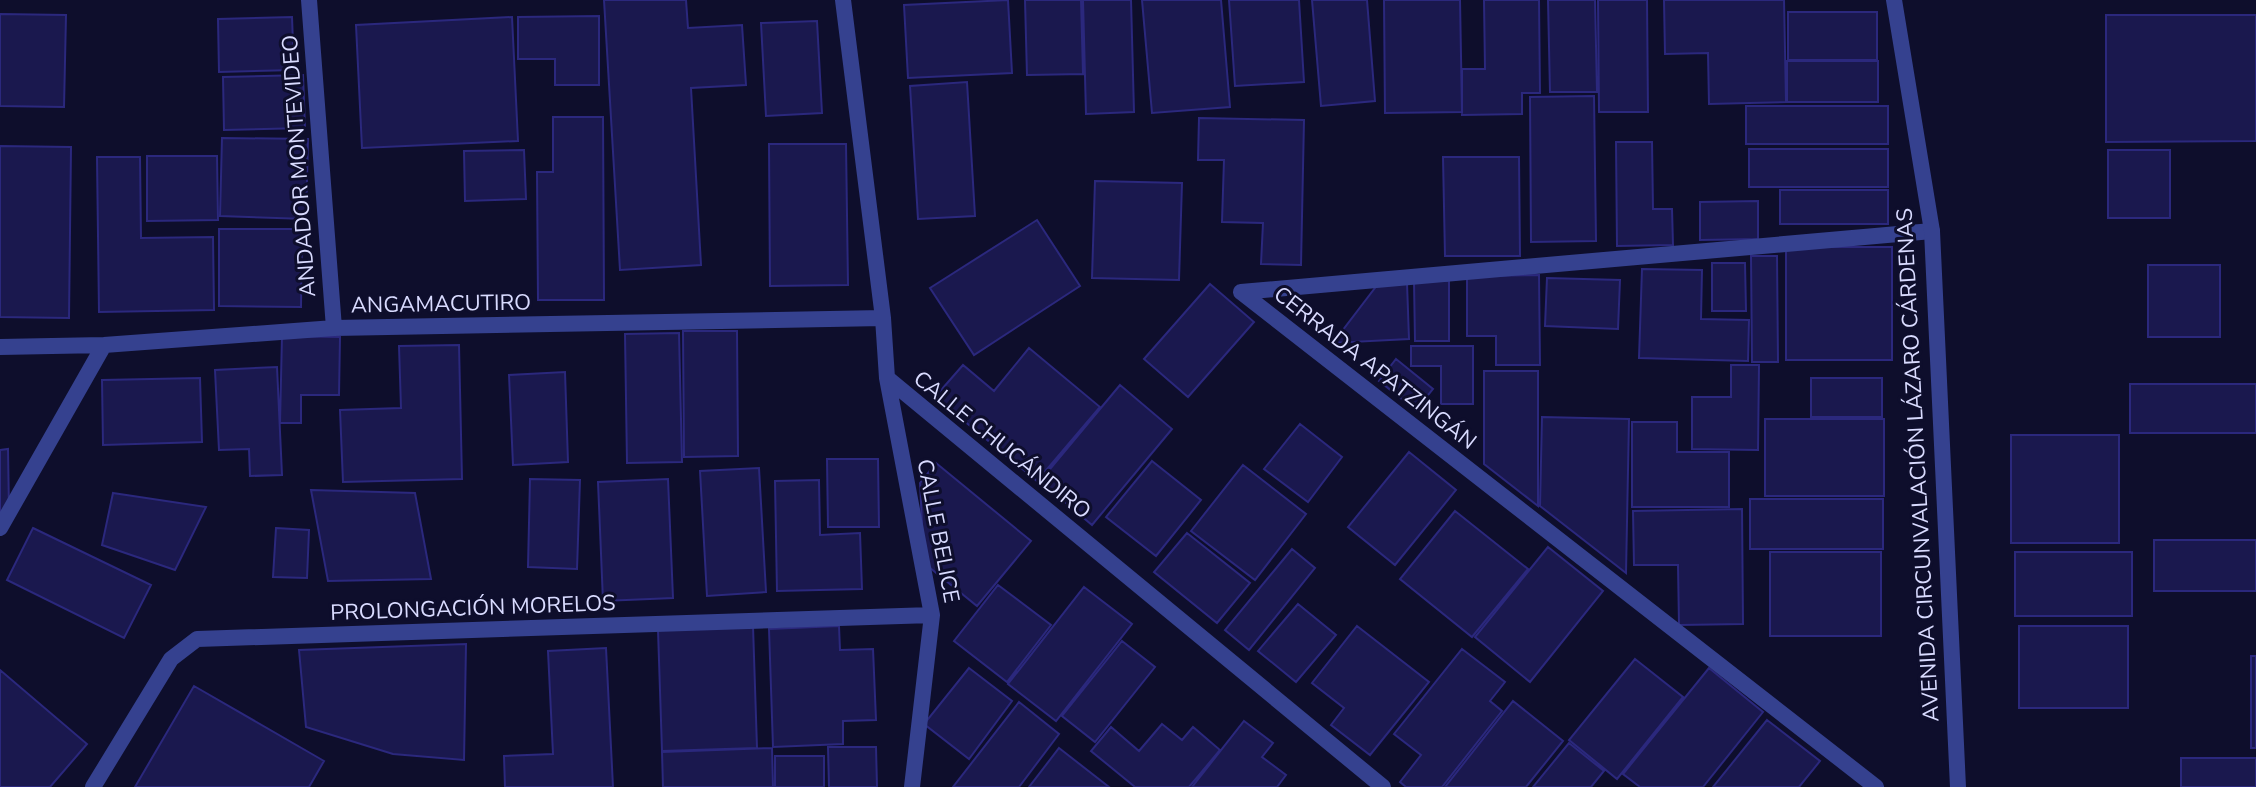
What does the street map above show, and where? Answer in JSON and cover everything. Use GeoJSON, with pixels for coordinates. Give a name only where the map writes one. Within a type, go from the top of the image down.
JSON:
{"type":"FeatureCollection","features":[{"type":"Feature","properties":{"kind":"street","name":"ANDADOR MONTEVIDEO"},"geometry":{"type":"LineString","coordinates":[[309,0],[334,328]]}},
{"type":"Feature","properties":{"kind":"street","name":"CALLE CHUCÁNDIRO"},"geometry":{"type":"LineString","coordinates":[[843,0],[883,318],[887,378],[1383,787]]}},
{"type":"Feature","properties":{"kind":"street","name":"AVENIDA CIRCUNVALACIÓN LÁZARO CÁRDENAS"},"geometry":{"type":"LineString","coordinates":[[1894,0],[1932,231],[1958,787]]}},
{"type":"Feature","properties":{"kind":"street","name":"CERRADA APATZINGÁN"},"geometry":{"type":"LineString","coordinates":[[1876,787],[1241,292],[1932,231]]}},
{"type":"Feature","properties":{"kind":"street","name":"ANGAMACUTIRO"},"geometry":{"type":"LineString","coordinates":[[0,347],[104,345],[334,328],[883,318]]}},
{"type":"Feature","properties":{"kind":"street"},"geometry":{"type":"LineString","coordinates":[[0,528],[104,345]]}},
{"type":"Feature","properties":{"kind":"street","name":"CALLE BELICE"},"geometry":{"type":"LineString","coordinates":[[887,378],[932,615],[912,787]]}},
{"type":"Feature","properties":{"kind":"street","name":"PROLONGACIÓN MORELOS"},"geometry":{"type":"LineString","coordinates":[[93,787],[171,659],[197,639],[932,615]]}},
{"type":"Feature","properties":{"kind":"building"},"geometry":{"type":"Polygon","coordinates":[[[604,0],[686,0],[688,28],[742,25],[746,85],[691,88],[701,265],[620,270],[604,0]]]}},
{"type":"Feature","properties":{"kind":"building"},"geometry":{"type":"Polygon","coordinates":[[[1008,0],[1012,73],[908,78],[904,5],[1008,0]]]}},
{"type":"Feature","properties":{"kind":"building"},"geometry":{"type":"Polygon","coordinates":[[[1025,0],[1081,0],[1083,74],[1027,75],[1025,0]]]}},
{"type":"Feature","properties":{"kind":"building"},"geometry":{"type":"Polygon","coordinates":[[[1083,0],[1131,0],[1134,112],[1086,114],[1083,0]]]}},
{"type":"Feature","properties":{"kind":"building"},"geometry":{"type":"Polygon","coordinates":[[[1142,0],[1221,0],[1230,107],[1152,113],[1142,0]]]}},
{"type":"Feature","properties":{"kind":"building"},"geometry":{"type":"Polygon","coordinates":[[[1229,0],[1299,0],[1304,82],[1235,86],[1229,0]]]}},
{"type":"Feature","properties":{"kind":"building"},"geometry":{"type":"Polygon","coordinates":[[[1312,0],[1367,0],[1375,101],[1321,106],[1312,0]]]}},
{"type":"Feature","properties":{"kind":"building"},"geometry":{"type":"Polygon","coordinates":[[[1384,0],[1460,0],[1462,112],[1385,113],[1384,0]]]}},
{"type":"Feature","properties":{"kind":"building"},"geometry":{"type":"Polygon","coordinates":[[[1484,0],[1539,0],[1540,93],[1522,93],[1522,114],[1462,115],[1462,69],[1485,69],[1484,0]]]}},
{"type":"Feature","properties":{"kind":"building"},"geometry":{"type":"Polygon","coordinates":[[[1548,0],[1595,0],[1597,92],[1550,92],[1548,0]]]}},
{"type":"Feature","properties":{"kind":"building"},"geometry":{"type":"Polygon","coordinates":[[[1598,0],[1647,0],[1648,112],[1599,112],[1598,0]]]}},
{"type":"Feature","properties":{"kind":"building"},"geometry":{"type":"Polygon","coordinates":[[[1664,0],[1784,0],[1786,102],[1709,104],[1708,53],[1665,54],[1664,0]]]}},
{"type":"Feature","properties":{"kind":"building"},"geometry":{"type":"Polygon","coordinates":[[[1788,12],[1877,12],[1877,60],[1788,60],[1788,12]]]}},
{"type":"Feature","properties":{"kind":"building"},"geometry":{"type":"Polygon","coordinates":[[[0,14],[66,15],[64,107],[0,106],[0,14]]]}},
{"type":"Feature","properties":{"kind":"building"},"geometry":{"type":"Polygon","coordinates":[[[2106,15],[2256,15],[2256,141],[2106,142],[2106,15]]]}},
{"type":"Feature","properties":{"kind":"building"},"geometry":{"type":"Polygon","coordinates":[[[599,16],[599,85],[555,85],[555,59],[518,59],[518,17],[599,16]]]}},
{"type":"Feature","properties":{"kind":"building"},"geometry":{"type":"Polygon","coordinates":[[[292,17],[294,70],[219,72],[218,19],[292,17]]]}},
{"type":"Feature","properties":{"kind":"building"},"geometry":{"type":"Polygon","coordinates":[[[512,17],[518,141],[362,148],[356,25],[512,17]]]}},
{"type":"Feature","properties":{"kind":"building"},"geometry":{"type":"Polygon","coordinates":[[[817,21],[822,113],[766,116],[761,23],[817,21]]]}},
{"type":"Feature","properties":{"kind":"building"},"geometry":{"type":"Polygon","coordinates":[[[1787,61],[1878,61],[1878,102],[1787,102],[1787,61]]]}},
{"type":"Feature","properties":{"kind":"building"},"geometry":{"type":"Polygon","coordinates":[[[303,75],[305,128],[224,130],[223,77],[303,75]]]}},
{"type":"Feature","properties":{"kind":"building"},"geometry":{"type":"Polygon","coordinates":[[[967,82],[975,216],[918,219],[910,86],[967,82]]]}},
{"type":"Feature","properties":{"kind":"building"},"geometry":{"type":"Polygon","coordinates":[[[1594,96],[1596,241],[1531,242],[1530,97],[1594,96]]]}},
{"type":"Feature","properties":{"kind":"building"},"geometry":{"type":"Polygon","coordinates":[[[1746,106],[1888,106],[1888,144],[1746,144],[1746,106]]]}},
{"type":"Feature","properties":{"kind":"building"},"geometry":{"type":"Polygon","coordinates":[[[553,117],[603,117],[604,300],[538,300],[537,172],[553,172],[553,117]]]}},
{"type":"Feature","properties":{"kind":"building"},"geometry":{"type":"Polygon","coordinates":[[[1199,118],[1304,120],[1301,265],[1261,264],[1263,223],[1222,222],[1224,160],[1198,160],[1199,118]]]}},
{"type":"Feature","properties":{"kind":"building"},"geometry":{"type":"Polygon","coordinates":[[[222,138],[308,139],[306,219],[220,216],[222,138]]]}},
{"type":"Feature","properties":{"kind":"building"},"geometry":{"type":"Polygon","coordinates":[[[1616,142],[1652,142],[1653,209],[1672,209],[1673,245],[1617,246],[1616,142]]]}},
{"type":"Feature","properties":{"kind":"building"},"geometry":{"type":"Polygon","coordinates":[[[769,144],[846,144],[848,285],[770,286],[769,144]]]}},
{"type":"Feature","properties":{"kind":"building"},"geometry":{"type":"Polygon","coordinates":[[[0,146],[71,147],[69,318],[0,317],[0,146]]]}},
{"type":"Feature","properties":{"kind":"building"},"geometry":{"type":"Polygon","coordinates":[[[1749,149],[1888,149],[1888,187],[1749,187],[1749,149]]]}},
{"type":"Feature","properties":{"kind":"building"},"geometry":{"type":"Polygon","coordinates":[[[524,150],[526,199],[465,201],[464,151],[524,150]]]}},
{"type":"Feature","properties":{"kind":"building"},"geometry":{"type":"Polygon","coordinates":[[[2108,150],[2170,150],[2170,218],[2108,218],[2108,150]]]}},
{"type":"Feature","properties":{"kind":"building"},"geometry":{"type":"Polygon","coordinates":[[[147,156],[217,156],[218,220],[147,221],[147,156]]]}},
{"type":"Feature","properties":{"kind":"building"},"geometry":{"type":"Polygon","coordinates":[[[97,157],[140,157],[141,238],[213,237],[214,310],[99,312],[97,157]]]}},
{"type":"Feature","properties":{"kind":"building"},"geometry":{"type":"Polygon","coordinates":[[[1443,157],[1519,157],[1520,256],[1445,256],[1443,157]]]}},
{"type":"Feature","properties":{"kind":"building"},"geometry":{"type":"Polygon","coordinates":[[[1095,181],[1182,183],[1179,280],[1092,278],[1095,181]]]}},
{"type":"Feature","properties":{"kind":"building"},"geometry":{"type":"Polygon","coordinates":[[[1780,190],[1888,190],[1888,224],[1780,224],[1780,190]]]}},
{"type":"Feature","properties":{"kind":"building"},"geometry":{"type":"Polygon","coordinates":[[[1758,201],[1758,239],[1700,240],[1700,202],[1758,201]]]}},
{"type":"Feature","properties":{"kind":"building"},"geometry":{"type":"Polygon","coordinates":[[[1037,220],[1080,286],[974,355],[930,288],[1037,220]]]}},
{"type":"Feature","properties":{"kind":"building"},"geometry":{"type":"Polygon","coordinates":[[[219,229],[302,229],[301,307],[219,306],[219,229]]]}},
{"type":"Feature","properties":{"kind":"building"},"geometry":{"type":"Polygon","coordinates":[[[1786,247],[1892,247],[1892,360],[1786,360],[1786,247]]]}},
{"type":"Feature","properties":{"kind":"building"},"geometry":{"type":"Polygon","coordinates":[[[1751,256],[1777,256],[1778,362],[1752,362],[1751,256]]]}},
{"type":"Feature","properties":{"kind":"building"},"geometry":{"type":"Polygon","coordinates":[[[1712,263],[1745,263],[1746,311],[1712,311],[1712,263]]]}},
{"type":"Feature","properties":{"kind":"building"},"geometry":{"type":"Polygon","coordinates":[[[2148,265],[2220,265],[2220,337],[2148,337],[2148,265]]]}},
{"type":"Feature","properties":{"kind":"building"},"geometry":{"type":"Polygon","coordinates":[[[1642,269],[1702,270],[1701,319],[1749,320],[1748,361],[1639,358],[1642,269]]]}},
{"type":"Feature","properties":{"kind":"building"},"geometry":{"type":"Polygon","coordinates":[[[1539,275],[1540,365],[1496,365],[1496,336],[1467,336],[1467,276],[1539,275]]]}},
{"type":"Feature","properties":{"kind":"building"},"geometry":{"type":"Polygon","coordinates":[[[1547,278],[1620,280],[1618,329],[1545,326],[1547,278]]]}},
{"type":"Feature","properties":{"kind":"building"},"geometry":{"type":"Polygon","coordinates":[[[1414,281],[1449,281],[1449,341],[1415,341],[1414,281]]]}},
{"type":"Feature","properties":{"kind":"building"},"geometry":{"type":"Polygon","coordinates":[[[1407,283],[1409,339],[1333,343],[1378,284],[1407,283]]]}},
{"type":"Feature","properties":{"kind":"building"},"geometry":{"type":"Polygon","coordinates":[[[1210,284],[1254,322],[1188,397],[1144,359],[1210,284]]]}},
{"type":"Feature","properties":{"kind":"building"},"geometry":{"type":"Polygon","coordinates":[[[683,331],[737,331],[738,456],[684,457],[683,331]]]}},
{"type":"Feature","properties":{"kind":"building"},"geometry":{"type":"Polygon","coordinates":[[[679,333],[682,462],[627,463],[625,334],[679,333]]]}},
{"type":"Feature","properties":{"kind":"building"},"geometry":{"type":"Polygon","coordinates":[[[282,336],[340,337],[339,395],[301,395],[301,423],[280,423],[282,336]]]}},
{"type":"Feature","properties":{"kind":"building"},"geometry":{"type":"Polygon","coordinates":[[[459,345],[462,479],[343,482],[340,410],[401,408],[399,346],[459,345]]]}},
{"type":"Feature","properties":{"kind":"building"},"geometry":{"type":"Polygon","coordinates":[[[1411,346],[1473,346],[1473,404],[1441,404],[1441,366],[1411,366],[1411,346]]]}},
{"type":"Feature","properties":{"kind":"building"},"geometry":{"type":"Polygon","coordinates":[[[1029,348],[1100,407],[1037,481],[935,397],[963,365],[994,391],[1029,348]]]}},
{"type":"Feature","properties":{"kind":"building"},"geometry":{"type":"Polygon","coordinates":[[[1396,359],[1433,389],[1416,410],[1379,381],[1396,359]]]}},
{"type":"Feature","properties":{"kind":"building"},"geometry":{"type":"Polygon","coordinates":[[[1731,365],[1759,365],[1758,450],[1692,449],[1692,397],[1731,397],[1731,365]]]}},
{"type":"Feature","properties":{"kind":"building"},"geometry":{"type":"Polygon","coordinates":[[[277,367],[282,475],[250,476],[249,449],[219,450],[215,370],[277,367]]]}},
{"type":"Feature","properties":{"kind":"building"},"geometry":{"type":"Polygon","coordinates":[[[1484,371],[1538,371],[1538,506],[1484,464],[1484,371]]]}},
{"type":"Feature","properties":{"kind":"building"},"geometry":{"type":"Polygon","coordinates":[[[565,372],[568,462],[513,465],[509,375],[565,372]]]}},
{"type":"Feature","properties":{"kind":"building"},"geometry":{"type":"Polygon","coordinates":[[[200,378],[202,442],[103,445],[102,380],[200,378]]]}},
{"type":"Feature","properties":{"kind":"building"},"geometry":{"type":"Polygon","coordinates":[[[1811,378],[1882,378],[1882,417],[1811,417],[1811,378]]]}},
{"type":"Feature","properties":{"kind":"building"},"geometry":{"type":"Polygon","coordinates":[[[2130,384],[2256,384],[2256,433],[2130,433],[2130,384]]]}},
{"type":"Feature","properties":{"kind":"building"},"geometry":{"type":"Polygon","coordinates":[[[1120,385],[1172,429],[1092,525],[1040,481],[1120,385]]]}},
{"type":"Feature","properties":{"kind":"building"},"geometry":{"type":"Polygon","coordinates":[[[1542,417],[1629,419],[1626,573],[1540,506],[1542,417]]]}},
{"type":"Feature","properties":{"kind":"building"},"geometry":{"type":"Polygon","coordinates":[[[1765,419],[1884,419],[1884,496],[1765,496],[1765,419]]]}},
{"type":"Feature","properties":{"kind":"building"},"geometry":{"type":"Polygon","coordinates":[[[1632,422],[1677,422],[1677,452],[1729,452],[1729,507],[1632,507],[1632,422]]]}},
{"type":"Feature","properties":{"kind":"building"},"geometry":{"type":"Polygon","coordinates":[[[1300,424],[1342,457],[1308,502],[1264,469],[1300,424]]]}},
{"type":"Feature","properties":{"kind":"building"},"geometry":{"type":"Polygon","coordinates":[[[2011,435],[2119,435],[2119,543],[2011,543],[2011,435]]]}},
{"type":"Feature","properties":{"kind":"building"},"geometry":{"type":"Polygon","coordinates":[[[8,449],[9,511],[0,511],[0,450],[8,449]]]}},
{"type":"Feature","properties":{"kind":"building"},"geometry":{"type":"Polygon","coordinates":[[[1409,452],[1456,490],[1395,565],[1348,527],[1409,452]]]}},
{"type":"Feature","properties":{"kind":"building"},"geometry":{"type":"Polygon","coordinates":[[[827,459],[878,459],[879,527],[828,527],[827,459]]]}},
{"type":"Feature","properties":{"kind":"building"},"geometry":{"type":"Polygon","coordinates":[[[1152,461],[1201,500],[1156,556],[1106,517],[1152,461]]]}},
{"type":"Feature","properties":{"kind":"building"},"geometry":{"type":"Polygon","coordinates":[[[936,463],[1031,541],[977,606],[924,563],[920,483],[936,463]]]}},
{"type":"Feature","properties":{"kind":"building"},"geometry":{"type":"Polygon","coordinates":[[[1243,465],[1306,514],[1255,580],[1191,531],[1243,465]]]}},
{"type":"Feature","properties":{"kind":"building"},"geometry":{"type":"Polygon","coordinates":[[[759,468],[766,592],[707,596],[700,471],[759,468]]]}},
{"type":"Feature","properties":{"kind":"building"},"geometry":{"type":"Polygon","coordinates":[[[530,479],[580,480],[577,569],[528,567],[530,479]]]}},
{"type":"Feature","properties":{"kind":"building"},"geometry":{"type":"Polygon","coordinates":[[[668,479],[673,598],[603,601],[598,482],[668,479]]]}},
{"type":"Feature","properties":{"kind":"building"},"geometry":{"type":"Polygon","coordinates":[[[819,480],[820,535],[860,533],[862,589],[777,591],[775,481],[819,480]]]}},
{"type":"Feature","properties":{"kind":"building"},"geometry":{"type":"Polygon","coordinates":[[[311,490],[415,493],[431,579],[328,581],[311,490]]]}},
{"type":"Feature","properties":{"kind":"building"},"geometry":{"type":"Polygon","coordinates":[[[113,493],[206,507],[175,570],[102,545],[113,493]]]}},
{"type":"Feature","properties":{"kind":"building"},"geometry":{"type":"Polygon","coordinates":[[[1750,499],[1883,499],[1883,549],[1750,549],[1750,499]]]}},
{"type":"Feature","properties":{"kind":"building"},"geometry":{"type":"Polygon","coordinates":[[[1742,509],[1743,624],[1679,625],[1678,565],[1634,565],[1633,511],[1742,509]]]}},
{"type":"Feature","properties":{"kind":"building"},"geometry":{"type":"Polygon","coordinates":[[[1455,511],[1528,569],[1472,637],[1400,579],[1455,511]]]}},
{"type":"Feature","properties":{"kind":"building"},"geometry":{"type":"Polygon","coordinates":[[[33,528],[151,585],[124,638],[7,580],[33,528]]]}},
{"type":"Feature","properties":{"kind":"building"},"geometry":{"type":"Polygon","coordinates":[[[276,528],[309,530],[307,578],[273,577],[276,528]]]}},
{"type":"Feature","properties":{"kind":"building"},"geometry":{"type":"Polygon","coordinates":[[[1187,533],[1250,583],[1217,623],[1154,572],[1187,533]]]}},
{"type":"Feature","properties":{"kind":"building"},"geometry":{"type":"Polygon","coordinates":[[[2154,540],[2256,540],[2256,591],[2154,591],[2154,540]]]}},
{"type":"Feature","properties":{"kind":"building"},"geometry":{"type":"Polygon","coordinates":[[[1548,547],[1603,591],[1530,682],[1475,637],[1548,547]]]}},
{"type":"Feature","properties":{"kind":"building"},"geometry":{"type":"Polygon","coordinates":[[[1292,549],[1315,568],[1249,650],[1225,630],[1292,549]]]}},
{"type":"Feature","properties":{"kind":"building"},"geometry":{"type":"Polygon","coordinates":[[[1770,552],[1881,552],[1881,636],[1770,636],[1770,552]]]}},
{"type":"Feature","properties":{"kind":"building"},"geometry":{"type":"Polygon","coordinates":[[[2015,552],[2132,552],[2132,616],[2015,616],[2015,552]]]}},
{"type":"Feature","properties":{"kind":"building"},"geometry":{"type":"Polygon","coordinates":[[[998,585],[1051,625],[1007,682],[954,641],[998,585]]]}},
{"type":"Feature","properties":{"kind":"building"},"geometry":{"type":"Polygon","coordinates":[[[1084,587],[1132,624],[1056,721],[1008,684],[1084,587]]]}},
{"type":"Feature","properties":{"kind":"building"},"geometry":{"type":"Polygon","coordinates":[[[1298,604],[1336,635],[1296,682],[1258,651],[1298,604]]]}},
{"type":"Feature","properties":{"kind":"building"},"geometry":{"type":"Polygon","coordinates":[[[753,626],[757,748],[662,751],[658,630],[753,626]]]}},
{"type":"Feature","properties":{"kind":"building"},"geometry":{"type":"Polygon","coordinates":[[[839,626],[840,650],[873,649],[876,720],[843,721],[843,744],[773,747],[769,629],[839,626]]]}},
{"type":"Feature","properties":{"kind":"building"},"geometry":{"type":"Polygon","coordinates":[[[1357,626],[1429,682],[1370,755],[1331,725],[1344,708],[1312,683],[1357,626]]]}},
{"type":"Feature","properties":{"kind":"building"},"geometry":{"type":"Polygon","coordinates":[[[2019,626],[2128,626],[2128,708],[2019,708],[2019,626]]]}},
{"type":"Feature","properties":{"kind":"building"},"geometry":{"type":"Polygon","coordinates":[[[1122,641],[1155,667],[1095,742],[1062,716],[1122,641]]]}},
{"type":"Feature","properties":{"kind":"building"},"geometry":{"type":"Polygon","coordinates":[[[466,644],[464,760],[393,754],[306,727],[299,650],[466,644]]]}},
{"type":"Feature","properties":{"kind":"building"},"geometry":{"type":"Polygon","coordinates":[[[606,648],[613,787],[505,787],[504,756],[553,754],[548,651],[606,648]]]}},
{"type":"Feature","properties":{"kind":"building"},"geometry":{"type":"Polygon","coordinates":[[[1462,649],[1505,682],[1490,701],[1502,711],[1442,787],[1406,787],[1400,782],[1421,755],[1394,734],[1462,649]]]}},
{"type":"Feature","properties":{"kind":"building"},"geometry":{"type":"Polygon","coordinates":[[[2251,656],[2256,656],[2256,748],[2251,748],[2251,656]]]}},
{"type":"Feature","properties":{"kind":"building"},"geometry":{"type":"Polygon","coordinates":[[[1635,659],[1683,697],[1617,779],[1569,740],[1635,659]]]}},
{"type":"Feature","properties":{"kind":"building"},"geometry":{"type":"Polygon","coordinates":[[[969,668],[1012,701],[969,759],[924,724],[969,668]]]}},
{"type":"Feature","properties":{"kind":"building"},"geometry":{"type":"Polygon","coordinates":[[[1709,668],[1763,712],[1703,787],[1640,787],[1623,774],[1709,668]]]}},
{"type":"Feature","properties":{"kind":"building"},"geometry":{"type":"Polygon","coordinates":[[[0,670],[87,744],[50,787],[0,787],[0,670]]]}},
{"type":"Feature","properties":{"kind":"building"},"geometry":{"type":"Polygon","coordinates":[[[194,686],[324,761],[309,787],[135,787],[194,686]]]}},
{"type":"Feature","properties":{"kind":"building"},"geometry":{"type":"Polygon","coordinates":[[[1513,701],[1563,741],[1526,787],[1445,787],[1513,701]]]}},
{"type":"Feature","properties":{"kind":"building"},"geometry":{"type":"Polygon","coordinates":[[[1019,702],[1059,734],[1019,787],[953,787],[1019,702]]]}},
{"type":"Feature","properties":{"kind":"building"},"geometry":{"type":"Polygon","coordinates":[[[1767,720],[1820,761],[1799,787],[1713,787],[1767,720]]]}},
{"type":"Feature","properties":{"kind":"building"},"geometry":{"type":"Polygon","coordinates":[[[1244,721],[1273,743],[1262,757],[1286,775],[1277,787],[1192,787],[1244,721]]]}},
{"type":"Feature","properties":{"kind":"building"},"geometry":{"type":"Polygon","coordinates":[[[1162,724],[1182,740],[1193,727],[1220,750],[1189,787],[1135,787],[1091,751],[1111,727],[1139,751],[1162,724]]]}},
{"type":"Feature","properties":{"kind":"building"},"geometry":{"type":"Polygon","coordinates":[[[1569,743],[1604,771],[1591,787],[1533,787],[1569,743]]]}},
{"type":"Feature","properties":{"kind":"building"},"geometry":{"type":"Polygon","coordinates":[[[828,747],[876,747],[877,787],[829,787],[828,747]]]}},
{"type":"Feature","properties":{"kind":"building"},"geometry":{"type":"Polygon","coordinates":[[[772,748],[773,787],[663,787],[662,752],[772,748]]]}},
{"type":"Feature","properties":{"kind":"building"},"geometry":{"type":"Polygon","coordinates":[[[1059,748],[1109,787],[1029,787],[1059,748]]]}},
{"type":"Feature","properties":{"kind":"building"},"geometry":{"type":"Polygon","coordinates":[[[775,756],[824,756],[824,787],[775,787],[775,756]]]}},
{"type":"Feature","properties":{"kind":"building"},"geometry":{"type":"Polygon","coordinates":[[[2181,758],[2256,758],[2256,787],[2181,787],[2181,758]]]}}]}
